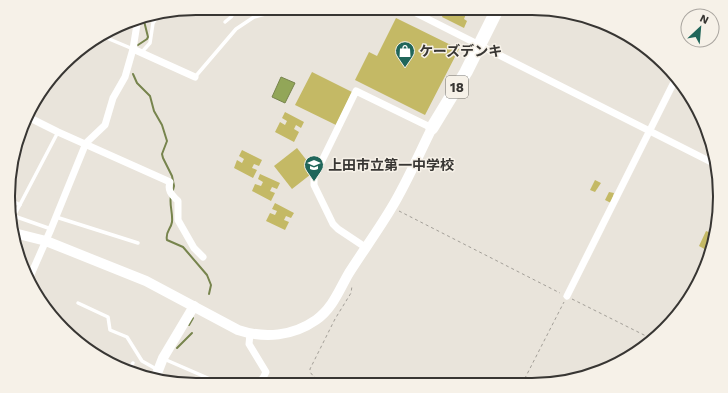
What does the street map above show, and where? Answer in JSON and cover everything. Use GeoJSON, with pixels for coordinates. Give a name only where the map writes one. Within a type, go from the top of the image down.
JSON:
{"type":"FeatureCollection","features":[{"type":"Feature","properties":{"kind":"highway","name":"18"},"geometry":{"type":"LineString","coordinates":[[477,44],[489,15]]}},
{"type":"Feature","properties":{"kind":"highway","name":"18"},"geometry":{"type":"LineString","coordinates":[[432,128],[494,15]]}},
{"type":"Feature","properties":{"kind":"street"},"geometry":{"type":"LineString","coordinates":[[420,15],[710,161]]}},
{"type":"Feature","properties":{"kind":"street"},"geometry":{"type":"LineString","coordinates":[[32,272],[46,241],[86,143],[105,125],[113,98],[125,77],[133,49],[137,25]]}},
{"type":"Feature","properties":{"kind":"street"},"geometry":{"type":"LineString","coordinates":[[133,49],[195,77]]}},
{"type":"Feature","properties":{"kind":"street"},"geometry":{"type":"LineString","coordinates":[[567,296],[673,84]]}},
{"type":"Feature","properties":{"kind":"street"},"geometry":{"type":"LineString","coordinates":[[19,234],[46,241],[146,280],[228,325],[250,334],[284,334],[306,326],[317,320],[334,301],[346,277],[392,208],[432,128],[356,91],[314,177],[314,185],[333,224],[365,247]]}},
{"type":"Feature","properties":{"kind":"street"},"geometry":{"type":"LineString","coordinates":[[33,119],[58,132],[86,143],[170,182],[168,187],[170,192],[178,201],[178,220],[184,228],[194,248],[203,257]]}},
{"type":"Feature","properties":{"kind":"street"},"geometry":{"type":"LineString","coordinates":[[157,373],[163,358],[194,306]]}},
{"type":"Feature","properties":{"kind":"street"},"geometry":{"type":"LineString","coordinates":[[250,334],[249,344],[266,372],[264,378]]}},
{"type":"Feature","properties":{"kind":"lane"},"geometry":{"type":"LineString","coordinates":[[225,22],[232,15]]}},
{"type":"Feature","properties":{"kind":"lane"},"geometry":{"type":"LineString","coordinates":[[195,77],[236,29],[254,17],[261,15]]}},
{"type":"Feature","properties":{"kind":"lane"},"geometry":{"type":"LineString","coordinates":[[141,53],[150,43],[154,22],[156,19]]}},
{"type":"Feature","properties":{"kind":"lane"},"geometry":{"type":"LineString","coordinates":[[107,38],[133,49]]}},
{"type":"Feature","properties":{"kind":"lane"},"geometry":{"type":"LineString","coordinates":[[16,213],[58,132]]}},
{"type":"Feature","properties":{"kind":"lane"},"geometry":{"type":"LineString","coordinates":[[15,202],[20,205]]}},
{"type":"Feature","properties":{"kind":"lane"},"geometry":{"type":"LineString","coordinates":[[16,217],[51,229]]}},
{"type":"Feature","properties":{"kind":"lane"},"geometry":{"type":"LineString","coordinates":[[56,217],[138,244]]}},
{"type":"Feature","properties":{"kind":"lane"},"geometry":{"type":"LineString","coordinates":[[78,303],[108,317],[110,330],[128,337],[142,361],[157,373]]}},
{"type":"Feature","properties":{"kind":"lane"},"geometry":{"type":"LineString","coordinates":[[163,358],[206,378]]}},
{"type":"Feature","properties":{"kind":"path"},"geometry":{"type":"LineString","coordinates":[[392,208],[647,336]]}},
{"type":"Feature","properties":{"kind":"path"},"geometry":{"type":"LineString","coordinates":[[316,378],[310,370],[335,319],[353,287],[346,277]]}},
{"type":"Feature","properties":{"kind":"path"},"geometry":{"type":"LineString","coordinates":[[525,378],[567,296]]}},
{"type":"Feature","properties":{"kind":"shaded area"},"geometry":{"type":"Polygon","coordinates":[[[281,77],[295,83],[285,103],[272,97],[281,77]]]}},
{"type":"Feature","properties":{"kind":"building"},"geometry":{"type":"Polygon","coordinates":[[[443,15],[466,15],[464,19],[467,21],[464,28],[442,17],[443,15]]]}},
{"type":"Feature","properties":{"kind":"building","name":"ケーズデンキ"},"geometry":{"type":"Polygon","coordinates":[[[396,18],[459,49],[425,115],[355,80],[369,52],[377,56],[396,18]]]}},
{"type":"Feature","properties":{"kind":"building"},"geometry":{"type":"Polygon","coordinates":[[[312,72],[352,92],[336,125],[295,105],[312,72]]]}},
{"type":"Feature","properties":{"kind":"building"},"geometry":{"type":"Polygon","coordinates":[[[285,112],[304,122],[301,128],[296,125],[294,129],[299,132],[294,142],[275,132],[280,122],[285,125],[287,121],[282,118],[285,112]]]}},
{"type":"Feature","properties":{"kind":"building"},"geometry":{"type":"Polygon","coordinates":[[[297,148],[315,171],[292,189],[274,166],[297,148]]]}},
{"type":"Feature","properties":{"kind":"building"},"geometry":{"type":"Polygon","coordinates":[[[242,150],[262,160],[259,166],[254,164],[252,168],[257,170],[253,178],[234,168],[237,160],[242,163],[244,159],[239,156],[242,150]]]}},
{"type":"Feature","properties":{"kind":"building"},"geometry":{"type":"Polygon","coordinates":[[[260,174],[280,183],[277,189],[272,187],[270,191],[275,193],[271,201],[252,191],[255,184],[261,186],[263,182],[258,179],[260,174]]]}},
{"type":"Feature","properties":{"kind":"building"},"geometry":{"type":"Polygon","coordinates":[[[595,180],[601,183],[595,192],[590,190],[595,180]]]}},
{"type":"Feature","properties":{"kind":"building"},"geometry":{"type":"Polygon","coordinates":[[[609,192],[614,193],[611,203],[605,200],[609,192]]]}},
{"type":"Feature","properties":{"kind":"building"},"geometry":{"type":"Polygon","coordinates":[[[275,203],[294,213],[291,218],[286,216],[284,220],[289,222],[285,230],[266,221],[270,213],[275,215],[277,211],[272,209],[275,203]]]}},
{"type":"Feature","properties":{"kind":"building"},"geometry":{"type":"Polygon","coordinates":[[[706,231],[710,232],[705,249],[699,246],[706,231]]]}},
{"type":"Feature","properties":{"kind":"waterway"},"geometry":{"type":"LineString","coordinates":[[138,45],[148,37],[144,23]]}},
{"type":"Feature","properties":{"kind":"waterway"},"geometry":{"type":"LineString","coordinates":[[133,74],[137,83],[150,96],[154,111],[162,125],[167,141],[162,154],[172,176],[174,186],[173,190]]}},
{"type":"Feature","properties":{"kind":"waterway"},"geometry":{"type":"LineString","coordinates":[[171,196],[170,202],[172,222],[167,235],[167,240],[183,247],[207,275],[211,285],[209,294]]}},
{"type":"Feature","properties":{"kind":"waterway"},"geometry":{"type":"LineString","coordinates":[[189,325],[193,318]]}},
{"type":"Feature","properties":{"kind":"waterway"},"geometry":{"type":"LineString","coordinates":[[177,348],[192,333]]}},
{"type":"Feature","properties":{"kind":"place","name":"ケーズデンキ"},"geometry":{"type":"Point","coordinates":[405,68]}},
{"type":"Feature","properties":{"kind":"place","name":"上田市立第一中学校"},"geometry":{"type":"Point","coordinates":[314,182]}}]}
